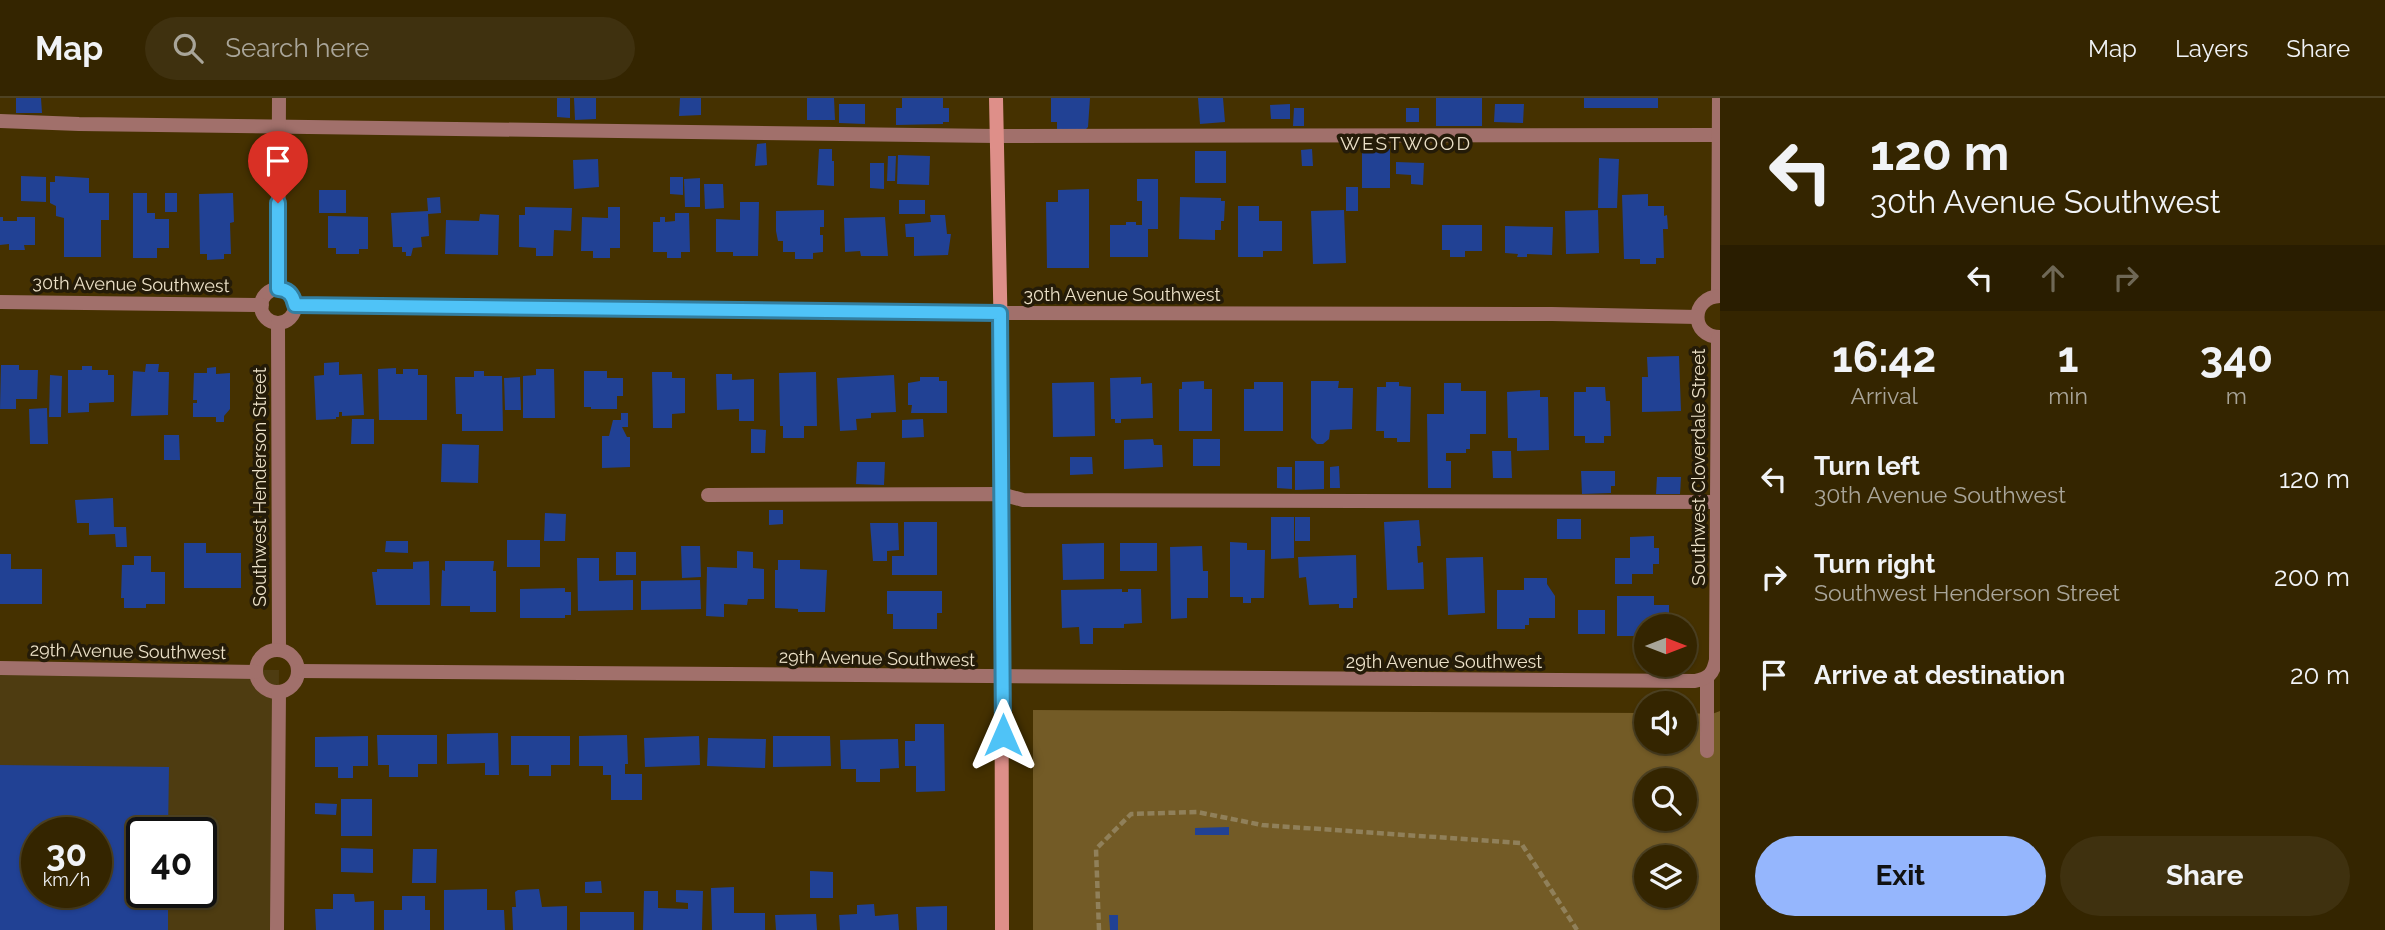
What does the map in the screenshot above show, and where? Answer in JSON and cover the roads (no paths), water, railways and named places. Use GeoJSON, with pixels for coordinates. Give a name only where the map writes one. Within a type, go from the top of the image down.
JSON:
{"type":"FeatureCollection","features":[{"type":"Feature","properties":{"kind":"street"},"geometry":{"type":"LineString","coordinates":[[278,289],[279,98]]}},
{"type":"Feature","properties":{"kind":"street"},"geometry":{"type":"LineString","coordinates":[[996,98],[1002,494],[1002,930]]}},
{"type":"Feature","properties":{"kind":"street"},"geometry":{"type":"LineString","coordinates":[[1719,98],[1719,296],[1703,303],[1697,317],[1704,332],[1719,337]]}},
{"type":"Feature","properties":{"kind":"street"},"geometry":{"type":"LineString","coordinates":[[0,121],[996,136],[1719,135]]}},
{"type":"Feature","properties":{"kind":"street"},"geometry":{"type":"LineString","coordinates":[[278,289],[287,291],[295,305],[292,316],[278,323],[264,315],[262,305],[266,295],[278,289]]}},
{"type":"Feature","properties":{"kind":"street","name":"30th Avenue Southwest"},"geometry":{"type":"LineString","coordinates":[[0,302],[262,305]]}},
{"type":"Feature","properties":{"kind":"street","name":"30th Avenue Southwest"},"geometry":{"type":"LineString","coordinates":[[295,305],[1697,317]]}},
{"type":"Feature","properties":{"kind":"street","name":"Southwest Henderson Street"},"geometry":{"type":"LineString","coordinates":[[278,323],[279,650]]}},
{"type":"Feature","properties":{"kind":"street","name":"Southwest Cloverdale Street"},"geometry":{"type":"LineString","coordinates":[[1707,751],[1707,679],[1714,671],[1716,660],[1719,337]]}},
{"type":"Feature","properties":{"kind":"street"},"geometry":{"type":"LineString","coordinates":[[708,495],[1002,494],[1023,500],[1717,502]]}},
{"type":"Feature","properties":{"kind":"street"},"geometry":{"type":"LineString","coordinates":[[279,650],[292,656],[298,671],[291,687],[279,692],[272,692],[261,685],[256,672],[260,659],[265,654],[279,650]]}},
{"type":"Feature","properties":{"kind":"street","name":"29th Avenue Southwest"},"geometry":{"type":"LineString","coordinates":[[0,668],[256,672]]}},
{"type":"Feature","properties":{"kind":"street","name":"29th Avenue Southwest"},"geometry":{"type":"LineString","coordinates":[[298,671],[1003,678],[1707,679]]}},
{"type":"Feature","properties":{"kind":"street"},"geometry":{"type":"LineString","coordinates":[[277,930],[279,692]]}},
{"type":"Feature","properties":{"kind":"district","name":"WESTWOOD"},"geometry":{"type":"Point","coordinates":[1406,143]}}]}
